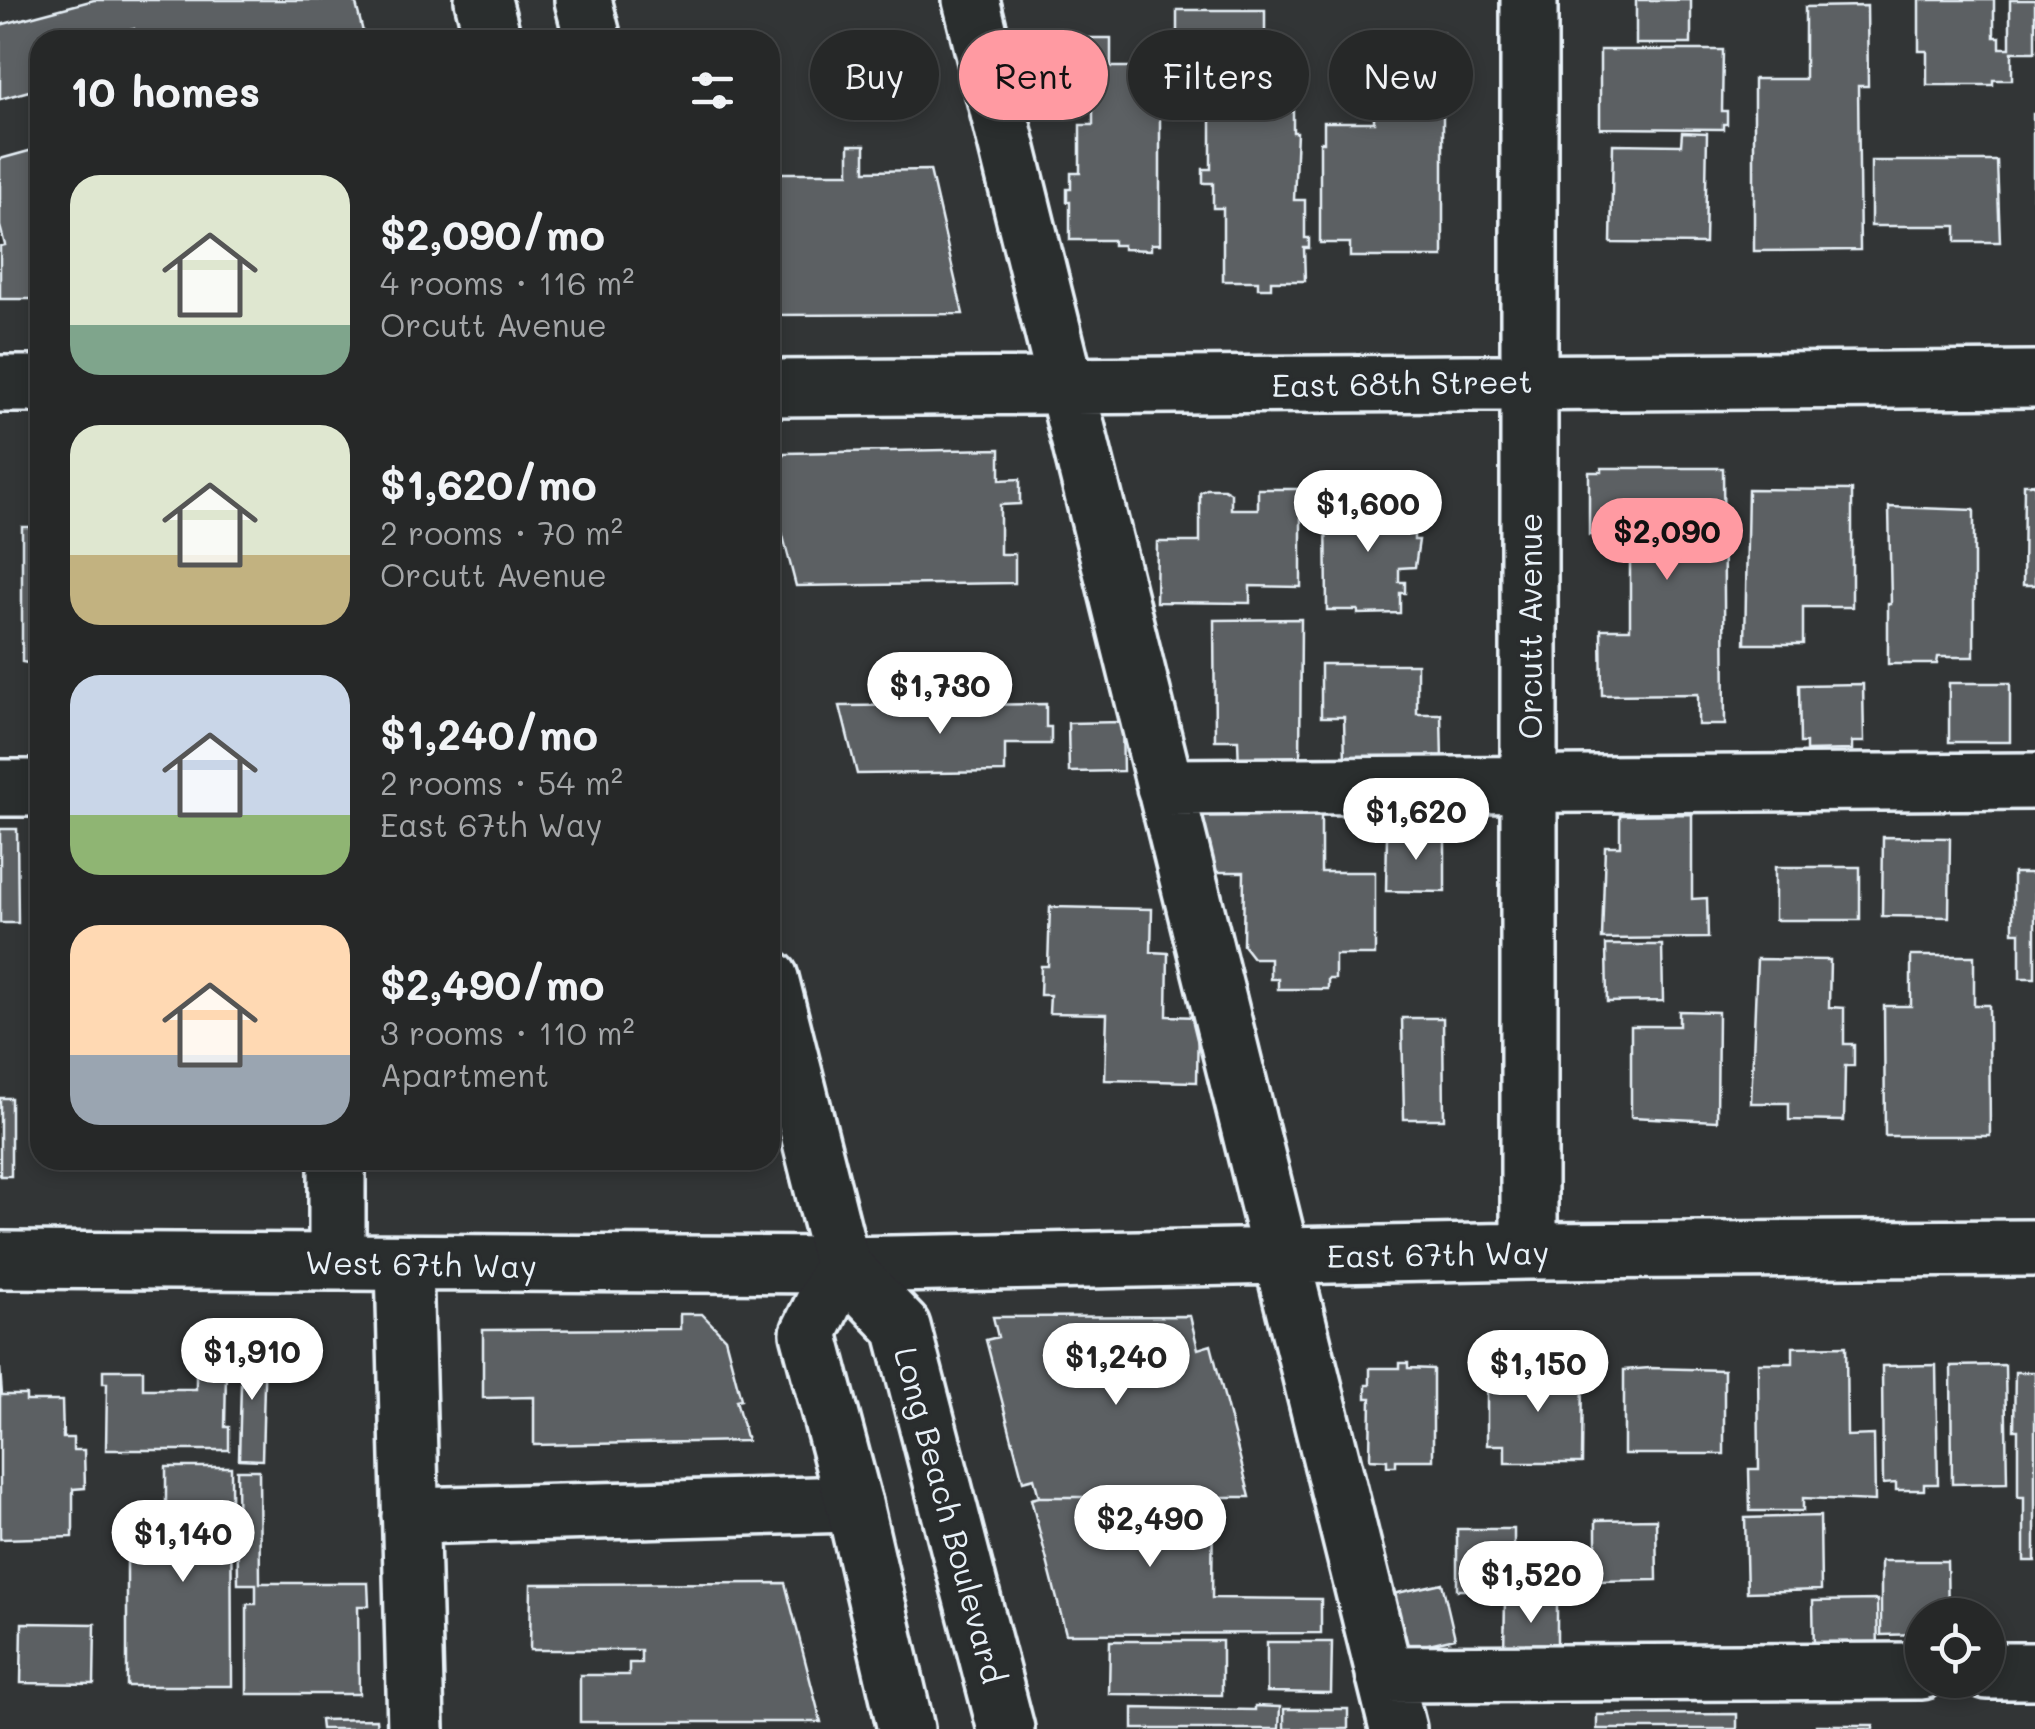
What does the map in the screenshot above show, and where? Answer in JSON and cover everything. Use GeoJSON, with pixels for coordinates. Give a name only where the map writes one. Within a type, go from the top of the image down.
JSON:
{"type":"FeatureCollection","features":[{"type":"Feature","properties":{"kind":"street"},"geometry":{"type":"LineString","coordinates":[[483,0],[491,30]]}},
{"type":"Feature","properties":{"kind":"street"},"geometry":{"type":"LineString","coordinates":[[583,0],[590,30]]}},
{"type":"Feature","properties":{"kind":"street"},"geometry":{"type":"LineString","coordinates":[[971,0],[1398,1729]]}},
{"type":"Feature","properties":{"kind":"street","name":"Orcutt Avenue"},"geometry":{"type":"LineString","coordinates":[[1528,0],[1528,1251]]}},
{"type":"Feature","properties":{"kind":"street","name":"East 68th Street"},"geometry":{"type":"LineString","coordinates":[[780,388],[2035,379]]}},
{"type":"Feature","properties":{"kind":"street"},"geometry":{"type":"LineString","coordinates":[[0,384],[30,384]]}},
{"type":"Feature","properties":{"kind":"street"},"geometry":{"type":"LineString","coordinates":[[1165,787],[2035,781]]}},
{"type":"Feature","properties":{"kind":"street"},"geometry":{"type":"LineString","coordinates":[[0,788],[30,788]]}},
{"type":"Feature","properties":{"kind":"street","name":"Long Beach Boulevard"},"geometry":{"type":"LineString","coordinates":[[780,1018],[842,1265],[902,1327],[1006,1729]]}},
{"type":"Feature","properties":{"kind":"street"},"geometry":{"type":"LineString","coordinates":[[337,1170],[338,1262]]}},
{"type":"Feature","properties":{"kind":"street","name":"East 67th Way"},"geometry":{"type":"LineString","coordinates":[[842,1265],[1528,1251],[2035,1248]]}},
{"type":"Feature","properties":{"kind":"street","name":"West 67th Way"},"geometry":{"type":"LineString","coordinates":[[0,1260],[842,1265]]}},
{"type":"Feature","properties":{"kind":"street"},"geometry":{"type":"LineString","coordinates":[[404,1264],[416,1729]]}},
{"type":"Feature","properties":{"kind":"street"},"geometry":{"type":"LineString","coordinates":[[842,1265],[808,1334],[854,1504],[906,1729]]}},
{"type":"Feature","properties":{"kind":"street"},"geometry":{"type":"LineString","coordinates":[[410,1516],[854,1504]]}},
{"type":"Feature","properties":{"kind":"street"},"geometry":{"type":"LineString","coordinates":[[2005,1671],[2035,1671]]}},
{"type":"Feature","properties":{"kind":"street"},"geometry":{"type":"LineString","coordinates":[[1384,1674],[1905,1672]]}},
{"type":"Feature","properties":{"kind":"building"},"geometry":{"type":"Polygon","coordinates":[[[94,0],[355,0],[362,30],[30,30],[30,91],[0,99],[0,25],[94,0]]]}},
{"type":"Feature","properties":{"kind":"building"},"geometry":{"type":"Polygon","coordinates":[[[1636,0],[1691,0],[1691,44],[1636,44],[1636,0]]]}},
{"type":"Feature","properties":{"kind":"building"},"geometry":{"type":"Polygon","coordinates":[[[1919,0],[1994,0],[1994,37],[2000,37],[2000,48],[2010,48],[2010,0],[2035,0],[2035,52],[2012,52],[2012,80],[1993,80],[1993,85],[1927,85],[1927,51],[1919,51],[1919,0]]]}},
{"type":"Feature","properties":{"kind":"building"},"geometry":{"type":"Polygon","coordinates":[[[1867,6],[1868,86],[1858,86],[1860,250],[1754,251],[1754,79],[1805,79],[1805,7],[1867,6]]]}},
{"type":"Feature","properties":{"kind":"building"},"geometry":{"type":"Polygon","coordinates":[[[1177,10],[1265,10],[1265,30],[1177,30],[1177,10]]]}},
{"type":"Feature","properties":{"kind":"building"},"geometry":{"type":"Polygon","coordinates":[[[1111,38],[1111,67],[1128,67],[1128,120],[1160,120],[1160,244],[1151,244],[1151,250],[1123,249],[1123,245],[1113,245],[1113,240],[1070,240],[1067,189],[1071,189],[1071,173],[1080,173],[1080,125],[1093,125],[1093,120],[1108,120],[1111,38]]]}},
{"type":"Feature","properties":{"kind":"building"},"geometry":{"type":"Polygon","coordinates":[[[1600,50],[1723,50],[1722,111],[1727,111],[1727,124],[1723,124],[1723,129],[1600,128],[1600,50]]]}},
{"type":"Feature","properties":{"kind":"building"},"geometry":{"type":"Polygon","coordinates":[[[2033,114],[2035,114],[2033,199],[2033,114]]]}},
{"type":"Feature","properties":{"kind":"building"},"geometry":{"type":"Polygon","coordinates":[[[1211,120],[1293,120],[1293,132],[1297,132],[1294,200],[1305,200],[1305,238],[1309,238],[1309,248],[1304,248],[1305,281],[1271,281],[1271,288],[1258,288],[1258,281],[1223,281],[1223,208],[1213,208],[1213,183],[1203,183],[1203,169],[1211,169],[1211,120]]]}},
{"type":"Feature","properties":{"kind":"building"},"geometry":{"type":"Polygon","coordinates":[[[1443,120],[1443,257],[1350,257],[1350,243],[1320,243],[1320,142],[1324,142],[1324,122],[1443,120]]]}},
{"type":"Feature","properties":{"kind":"building"},"geometry":{"type":"Polygon","coordinates":[[[1682,132],[1707,133],[1705,244],[1611,243],[1613,144],[1681,145],[1682,132]]]}},
{"type":"Feature","properties":{"kind":"building"},"geometry":{"type":"Polygon","coordinates":[[[849,145],[865,145],[865,171],[930,170],[963,314],[780,315],[780,173],[849,173],[849,145]]]}},
{"type":"Feature","properties":{"kind":"building"},"geometry":{"type":"Polygon","coordinates":[[[30,151],[30,299],[0,299],[0,246],[5,245],[0,226],[0,159],[30,151]]]}},
{"type":"Feature","properties":{"kind":"building"},"geometry":{"type":"Polygon","coordinates":[[[1871,161],[1997,161],[2000,242],[1956,242],[1956,226],[1871,226],[1871,161]]]}},
{"type":"Feature","properties":{"kind":"building"},"geometry":{"type":"Polygon","coordinates":[[[1000,449],[1000,480],[1020,479],[1020,504],[1000,505],[1000,554],[1015,554],[1015,583],[796,586],[780,524],[780,463],[784,453],[1000,449]]]}},
{"type":"Feature","properties":{"kind":"building"},"geometry":{"type":"Polygon","coordinates":[[[1602,468],[1723,468],[1725,725],[1698,725],[1698,694],[1602,695],[1601,629],[1630,629],[1630,534],[1589,535],[1589,472],[1602,472],[1602,468]]]}},
{"type":"Feature","properties":{"kind":"building"},"geometry":{"type":"Polygon","coordinates":[[[2024,484],[2035,484],[2035,585],[2023,585],[2024,484]]]}},
{"type":"Feature","properties":{"kind":"building"},"geometry":{"type":"Polygon","coordinates":[[[1207,489],[1231,493],[1231,509],[1258,509],[1258,489],[1301,489],[1301,587],[1250,586],[1250,603],[1156,602],[1157,542],[1200,542],[1200,493],[1207,489]]]}},
{"type":"Feature","properties":{"kind":"building"},"geometry":{"type":"Polygon","coordinates":[[[1748,489],[1852,490],[1852,607],[1803,607],[1803,644],[1745,644],[1748,489]]]}},
{"type":"Feature","properties":{"kind":"building"},"geometry":{"type":"Polygon","coordinates":[[[1395,500],[1395,511],[1414,511],[1414,540],[1419,540],[1415,567],[1399,568],[1399,582],[1405,582],[1405,593],[1400,593],[1400,613],[1327,610],[1326,501],[1395,500]]]}},
{"type":"Feature","properties":{"kind":"building"},"geometry":{"type":"Polygon","coordinates":[[[1889,507],[1974,510],[1974,657],[1938,657],[1937,664],[1888,664],[1889,507]]]}},
{"type":"Feature","properties":{"kind":"building"},"geometry":{"type":"Polygon","coordinates":[[[22,527],[30,527],[30,663],[22,662],[22,527]]]}},
{"type":"Feature","properties":{"kind":"building"},"geometry":{"type":"Polygon","coordinates":[[[1301,619],[1300,768],[1239,768],[1238,740],[1215,740],[1214,620],[1301,619]]]}},
{"type":"Feature","properties":{"kind":"building"},"geometry":{"type":"Polygon","coordinates":[[[1321,664],[1417,664],[1417,714],[1441,714],[1442,762],[1345,763],[1344,717],[1321,717],[1321,664]]]}},
{"type":"Feature","properties":{"kind":"building"},"geometry":{"type":"Polygon","coordinates":[[[1949,683],[2010,683],[2010,742],[1949,742],[1949,683]]]}},
{"type":"Feature","properties":{"kind":"building"},"geometry":{"type":"Polygon","coordinates":[[[1863,684],[1864,742],[1852,742],[1852,750],[1806,751],[1806,743],[1800,743],[1799,685],[1863,684]]]}},
{"type":"Feature","properties":{"kind":"building"},"geometry":{"type":"Polygon","coordinates":[[[1046,704],[1051,744],[1005,744],[1005,772],[857,774],[840,706],[1046,704]]]}},
{"type":"Feature","properties":{"kind":"building"},"geometry":{"type":"Polygon","coordinates":[[[1122,722],[1123,771],[1069,772],[1068,723],[1122,722]]]}},
{"type":"Feature","properties":{"kind":"building"},"geometry":{"type":"Polygon","coordinates":[[[1202,809],[1321,809],[1321,872],[1375,872],[1375,955],[1335,955],[1335,979],[1328,979],[1328,989],[1278,989],[1278,979],[1270,979],[1270,958],[1253,958],[1243,945],[1244,872],[1201,872],[1202,809]]]}},
{"type":"Feature","properties":{"kind":"building"},"geometry":{"type":"Polygon","coordinates":[[[1692,814],[1692,899],[1707,898],[1708,938],[1602,939],[1605,846],[1620,846],[1620,815],[1692,814]]]}},
{"type":"Feature","properties":{"kind":"building"},"geometry":{"type":"Polygon","coordinates":[[[0,829],[17,829],[18,923],[0,923],[0,829]]]}},
{"type":"Feature","properties":{"kind":"building"},"geometry":{"type":"Polygon","coordinates":[[[1387,835],[1445,835],[1445,892],[1386,891],[1387,835]]]}},
{"type":"Feature","properties":{"kind":"building"},"geometry":{"type":"Polygon","coordinates":[[[1883,837],[1950,838],[1949,917],[1882,916],[1883,837]]]}},
{"type":"Feature","properties":{"kind":"building"},"geometry":{"type":"Polygon","coordinates":[[[1775,867],[1860,867],[1860,920],[1775,920],[1775,867]]]}},
{"type":"Feature","properties":{"kind":"building"},"geometry":{"type":"Polygon","coordinates":[[[2013,873],[2035,873],[2035,978],[2020,978],[2020,932],[2013,932],[2013,873]]]}},
{"type":"Feature","properties":{"kind":"building"},"geometry":{"type":"Polygon","coordinates":[[[1050,907],[1152,909],[1151,952],[1168,953],[1167,1016],[1198,1017],[1197,1082],[1105,1080],[1107,1014],[1049,1013],[1050,995],[1040,995],[1041,966],[1048,966],[1050,907]]]}},
{"type":"Feature","properties":{"kind":"building"},"geometry":{"type":"Polygon","coordinates":[[[1606,945],[1662,945],[1663,1001],[1607,1002],[1606,945]]]}},
{"type":"Feature","properties":{"kind":"building"},"geometry":{"type":"Polygon","coordinates":[[[1911,956],[1974,956],[1974,1005],[1989,1005],[1990,1136],[1885,1136],[1884,1006],[1911,1006],[1911,956]]]}},
{"type":"Feature","properties":{"kind":"building"},"geometry":{"type":"Polygon","coordinates":[[[1757,959],[1830,960],[1829,1007],[1844,1008],[1844,1044],[1854,1044],[1854,1066],[1845,1066],[1844,1121],[1789,1120],[1789,1103],[1751,1103],[1757,959]]]}},
{"type":"Feature","properties":{"kind":"building"},"geometry":{"type":"Polygon","coordinates":[[[1679,1011],[1718,1012],[1717,1121],[1631,1117],[1631,1026],[1679,1026],[1679,1011]]]}},
{"type":"Feature","properties":{"kind":"building"},"geometry":{"type":"Polygon","coordinates":[[[1402,1018],[1443,1018],[1444,1119],[1404,1119],[1402,1018]]]}},
{"type":"Feature","properties":{"kind":"building"},"geometry":{"type":"Polygon","coordinates":[[[0,1098],[11,1098],[11,1176],[0,1176],[0,1098]]]}},
{"type":"Feature","properties":{"kind":"building"},"geometry":{"type":"Polygon","coordinates":[[[680,1314],[702,1314],[725,1338],[747,1441],[534,1445],[534,1397],[483,1398],[483,1330],[680,1329],[680,1314]]]}},
{"type":"Feature","properties":{"kind":"building"},"geometry":{"type":"Polygon","coordinates":[[[1190,1316],[1198,1349],[1211,1345],[1250,1497],[1039,1497],[1034,1478],[1023,1481],[986,1340],[998,1337],[993,1317],[1190,1316]]]}},
{"type":"Feature","properties":{"kind":"building"},"geometry":{"type":"Polygon","coordinates":[[[242,1346],[265,1347],[262,1460],[239,1459],[242,1346]]]}},
{"type":"Feature","properties":{"kind":"building"},"geometry":{"type":"Polygon","coordinates":[[[1846,1346],[1847,1436],[1874,1435],[1875,1501],[1803,1498],[1803,1511],[1750,1511],[1749,1469],[1759,1469],[1758,1363],[1793,1363],[1793,1347],[1846,1346]]]}},
{"type":"Feature","properties":{"kind":"building"},"geometry":{"type":"Polygon","coordinates":[[[1400,1363],[1408,1363],[1408,1368],[1433,1369],[1433,1460],[1396,1460],[1396,1466],[1387,1466],[1387,1460],[1370,1459],[1371,1398],[1366,1398],[1366,1385],[1370,1385],[1370,1368],[1400,1368],[1400,1363]]]}},
{"type":"Feature","properties":{"kind":"building"},"geometry":{"type":"Polygon","coordinates":[[[1936,1365],[1938,1484],[1924,1484],[1924,1490],[1896,1490],[1896,1483],[1883,1484],[1882,1366],[1936,1365]]]}},
{"type":"Feature","properties":{"kind":"building"},"geometry":{"type":"Polygon","coordinates":[[[2005,1365],[2007,1483],[1952,1484],[1951,1366],[2005,1365]]]}},
{"type":"Feature","properties":{"kind":"building"},"geometry":{"type":"Polygon","coordinates":[[[1504,1367],[1583,1367],[1582,1463],[1505,1463],[1505,1445],[1487,1445],[1487,1391],[1504,1391],[1504,1367]]]}},
{"type":"Feature","properties":{"kind":"building"},"geometry":{"type":"Polygon","coordinates":[[[0,1368],[2,1395],[26,1395],[26,1401],[62,1401],[63,1438],[73,1438],[73,1450],[84,1450],[85,1488],[73,1489],[73,1537],[0,1539],[0,1368]]]}},
{"type":"Feature","properties":{"kind":"building"},"geometry":{"type":"Polygon","coordinates":[[[103,1370],[143,1370],[143,1389],[196,1389],[196,1370],[226,1371],[225,1427],[229,1427],[229,1450],[106,1450],[107,1383],[103,1383],[103,1370]]]}},
{"type":"Feature","properties":{"kind":"building"},"geometry":{"type":"Polygon","coordinates":[[[1624,1370],[1724,1370],[1724,1454],[1624,1454],[1624,1370]]]}},
{"type":"Feature","properties":{"kind":"building"},"geometry":{"type":"Polygon","coordinates":[[[2015,1372],[2035,1372],[2035,1561],[2024,1561],[2024,1497],[2018,1497],[2018,1430],[2014,1430],[2015,1372]]]}},
{"type":"Feature","properties":{"kind":"building"},"geometry":{"type":"Polygon","coordinates":[[[166,1467],[231,1467],[232,1686],[127,1686],[127,1522],[166,1522],[166,1467]]]}},
{"type":"Feature","properties":{"kind":"building"},"geometry":{"type":"Polygon","coordinates":[[[237,1470],[259,1470],[260,1583],[368,1583],[369,1606],[358,1606],[359,1694],[247,1694],[247,1604],[256,1604],[256,1584],[238,1584],[237,1470]]]}},
{"type":"Feature","properties":{"kind":"building"},"geometry":{"type":"Polygon","coordinates":[[[1213,1497],[1212,1598],[1321,1599],[1321,1633],[1066,1634],[1031,1499],[1213,1497]]]}},
{"type":"Feature","properties":{"kind":"building"},"geometry":{"type":"Polygon","coordinates":[[[1820,1516],[1821,1590],[1747,1592],[1745,1518],[1820,1516]]]}},
{"type":"Feature","properties":{"kind":"building"},"geometry":{"type":"Polygon","coordinates":[[[1656,1519],[1657,1580],[1596,1581],[1596,1520],[1656,1519]]]}},
{"type":"Feature","properties":{"kind":"building"},"geometry":{"type":"Polygon","coordinates":[[[1457,1529],[1514,1529],[1514,1590],[1457,1590],[1457,1529]]]}},
{"type":"Feature","properties":{"kind":"building"},"geometry":{"type":"Polygon","coordinates":[[[1881,1561],[1947,1561],[1948,1598],[1905,1598],[1905,1634],[1881,1635],[1881,1561]]]}},
{"type":"Feature","properties":{"kind":"building"},"geometry":{"type":"Polygon","coordinates":[[[785,1583],[821,1722],[580,1722],[580,1675],[629,1675],[629,1663],[641,1663],[641,1650],[530,1650],[531,1584],[785,1583]]]}},
{"type":"Feature","properties":{"kind":"building"},"geometry":{"type":"Polygon","coordinates":[[[1442,1583],[1455,1638],[1398,1651],[1384,1596],[1442,1583]]]}},
{"type":"Feature","properties":{"kind":"building"},"geometry":{"type":"Polygon","coordinates":[[[1505,1599],[1557,1599],[1557,1653],[1504,1653],[1505,1599]]]}},
{"type":"Feature","properties":{"kind":"building"},"geometry":{"type":"Polygon","coordinates":[[[1877,1600],[1878,1652],[1814,1652],[1813,1601],[1877,1600]]]}},
{"type":"Feature","properties":{"kind":"building"},"geometry":{"type":"Polygon","coordinates":[[[22,1623],[95,1624],[94,1684],[21,1683],[22,1623]]]}},
{"type":"Feature","properties":{"kind":"building"},"geometry":{"type":"Polygon","coordinates":[[[1110,1641],[1222,1641],[1222,1695],[1109,1694],[1110,1641]]]}},
{"type":"Feature","properties":{"kind":"building"},"geometry":{"type":"Polygon","coordinates":[[[1267,1642],[1332,1642],[1331,1693],[1267,1692],[1267,1642]]]}},
{"type":"Feature","properties":{"kind":"building"},"geometry":{"type":"Polygon","coordinates":[[[1255,1706],[1280,1707],[1279,1729],[1133,1729],[1133,1708],[1255,1710],[1255,1706]]]}},
{"type":"Feature","properties":{"kind":"building"},"geometry":{"type":"Polygon","coordinates":[[[1284,1709],[1348,1709],[1348,1729],[1284,1729],[1284,1709]]]}},
{"type":"Feature","properties":{"kind":"building"},"geometry":{"type":"Polygon","coordinates":[[[1737,1714],[1737,1729],[1597,1729],[1597,1715],[1737,1714]]]}},
{"type":"Feature","properties":{"kind":"building"},"geometry":{"type":"Polygon","coordinates":[[[376,1719],[377,1729],[321,1729],[320,1720],[376,1719]]]}},
{"type":"Feature","properties":{"kind":"building"},"geometry":{"type":"Polygon","coordinates":[[[1816,1725],[1873,1725],[1873,1729],[1816,1729],[1816,1725]]]}}]}
